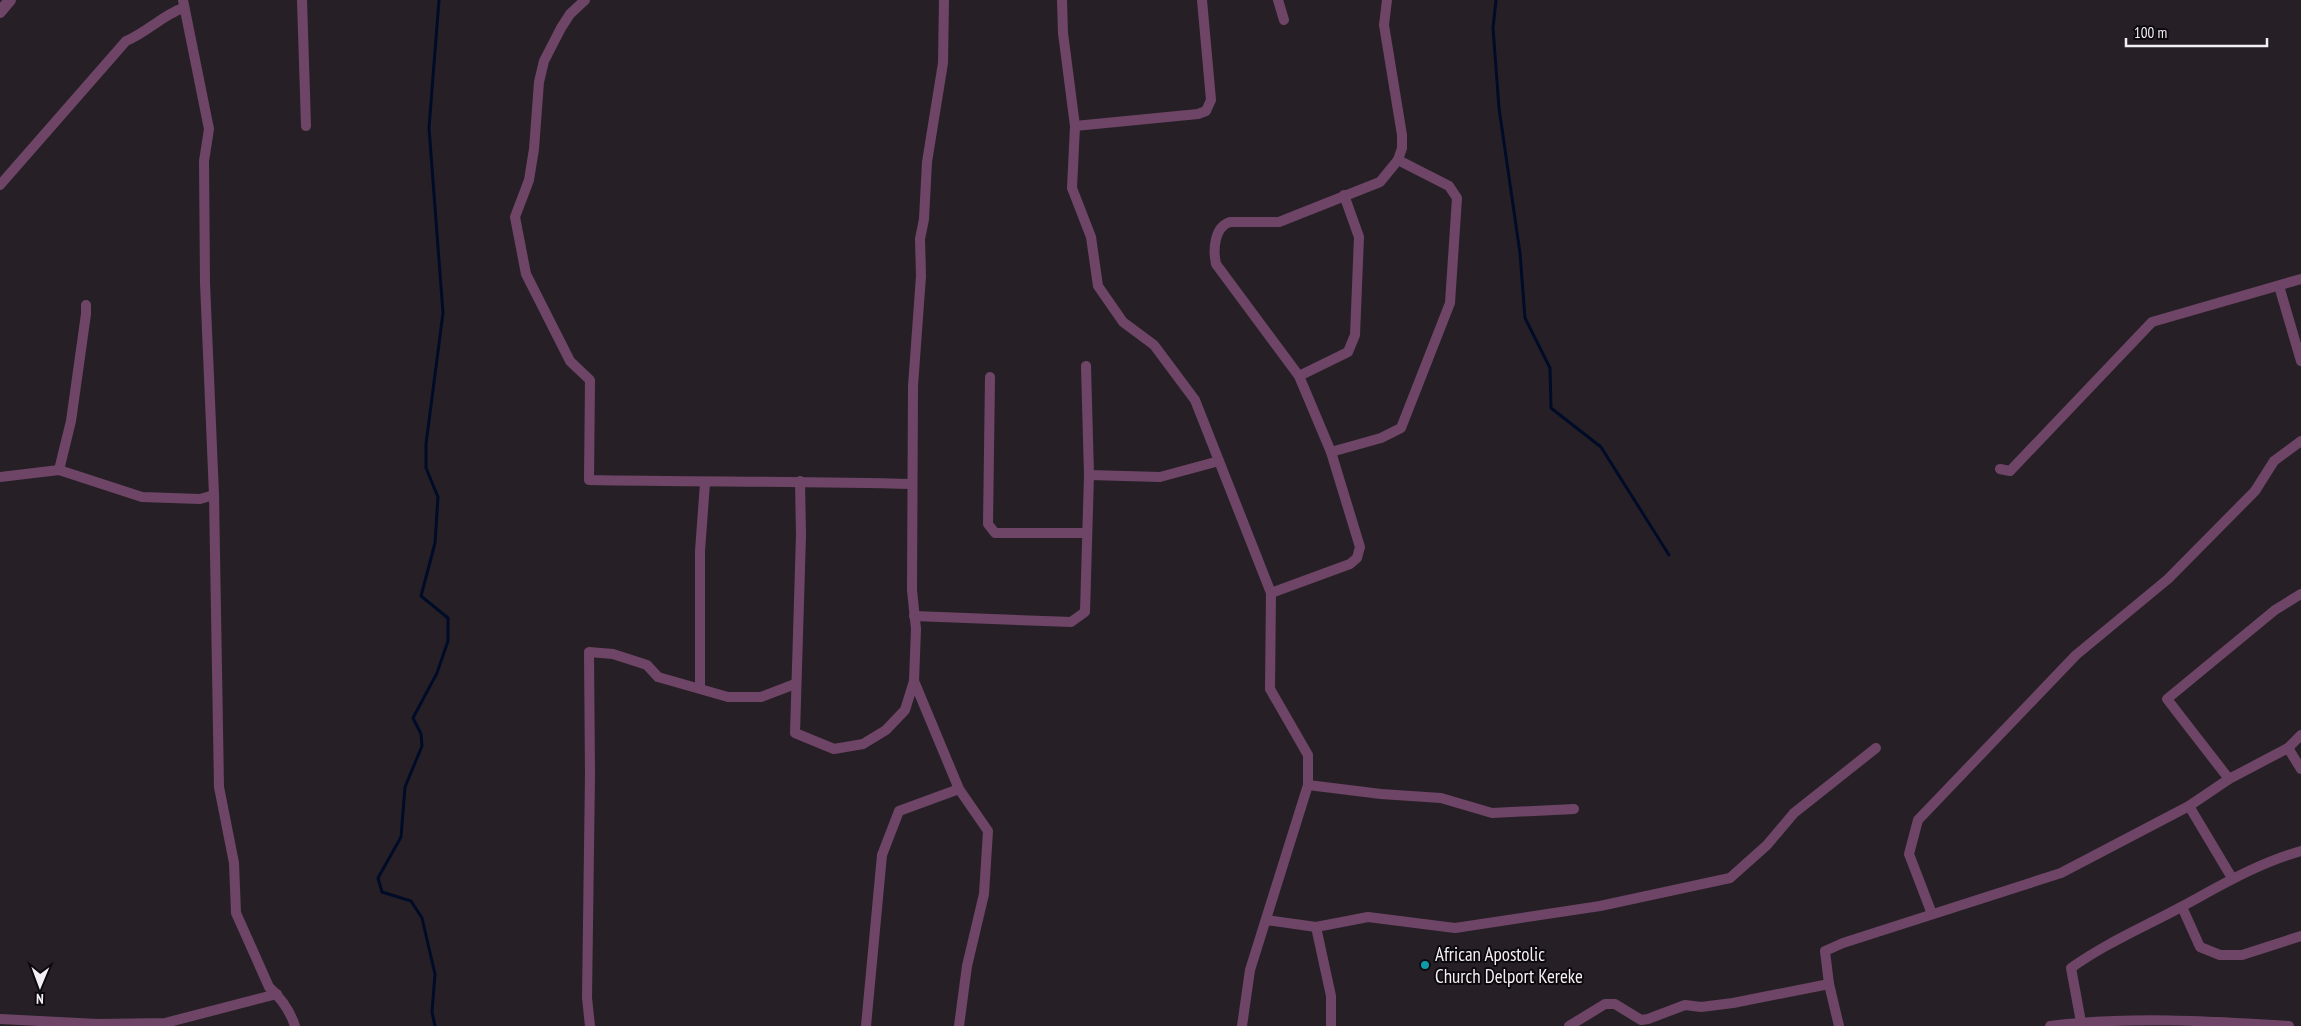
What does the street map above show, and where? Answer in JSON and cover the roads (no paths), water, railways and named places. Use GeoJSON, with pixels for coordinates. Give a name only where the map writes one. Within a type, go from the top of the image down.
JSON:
{"type":"FeatureCollection","features":[{"type":"Feature","properties":{"kind":"street"},"geometry":{"type":"LineString","coordinates":[[0,12],[10,0]]}},
{"type":"Feature","properties":{"kind":"street"},"geometry":{"type":"LineString","coordinates":[[302,0],[306,126]]}},
{"type":"Feature","properties":{"kind":"street"},"geometry":{"type":"LineString","coordinates":[[585,0],[570,14],[560,28],[544,62],[539,82],[534,149],[526,187],[515,217],[519,248],[526,274],[555,336],[570,361],[590,380],[589,480],[705,483],[800,480],[912,484]]}},
{"type":"Feature","properties":{"kind":"street"},"geometry":{"type":"LineString","coordinates":[[800,480],[801,535],[795,733],[834,749],[864,744],[886,730],[905,710],[914,681],[912,484],[914,357],[921,276],[920,238],[924,219],[926,162],[943,63],[944,0]]}},
{"type":"Feature","properties":{"kind":"street"},"geometry":{"type":"LineString","coordinates":[[1062,0],[1063,33],[1075,126],[1072,188],[1090,237],[1098,286],[1124,322],[1154,345],[1195,400],[1272,593],[1270,689],[1308,755],[1308,785],[1250,970],[1242,1026]]}},
{"type":"Feature","properties":{"kind":"street"},"geometry":{"type":"LineString","coordinates":[[1075,126],[1198,114],[1206,111],[1211,100],[1202,0]]}},
{"type":"Feature","properties":{"kind":"street"},"geometry":{"type":"LineString","coordinates":[[1278,0],[1284,20]]}},
{"type":"Feature","properties":{"kind":"street"},"geometry":{"type":"LineString","coordinates":[[1272,593],[1350,564],[1357,558],[1360,547],[1331,452],[1299,376],[1216,264],[1214,254],[1217,233],[1224,224],[1230,222],[1279,222],[1380,182],[1398,160],[1402,148],[1402,135],[1384,25],[1387,0]]}},
{"type":"Feature","properties":{"kind":"street"},"geometry":{"type":"LineString","coordinates":[[0,185],[126,41],[147,31],[183,4],[209,129],[204,161],[205,266],[214,494],[219,787],[234,863],[236,913],[269,987],[277,994],[292,1016],[295,1026]]}},
{"type":"Feature","properties":{"kind":"street"},"geometry":{"type":"LineString","coordinates":[[1331,452],[1382,438],[1401,428],[1450,304],[1457,198],[1449,186],[1398,160]]}},
{"type":"Feature","properties":{"kind":"street"},"geometry":{"type":"LineString","coordinates":[[1299,376],[1348,352],[1355,335],[1359,237],[1344,195]]}},
{"type":"Feature","properties":{"kind":"street"},"geometry":{"type":"LineString","coordinates":[[2000,469],[2010,471],[2152,322],[2301,279]]}},
{"type":"Feature","properties":{"kind":"street"},"geometry":{"type":"LineString","coordinates":[[2279,286],[2301,361]]}},
{"type":"Feature","properties":{"kind":"street"},"geometry":{"type":"LineString","coordinates":[[59,470],[71,421],[86,305]]}},
{"type":"Feature","properties":{"kind":"street"},"geometry":{"type":"LineString","coordinates":[[914,616],[1071,622],[1085,612],[1089,475],[1086,366]]}},
{"type":"Feature","properties":{"kind":"street"},"geometry":{"type":"LineString","coordinates":[[990,377],[988,524],[995,533],[1086,533]]}},
{"type":"Feature","properties":{"kind":"street"},"geometry":{"type":"LineString","coordinates":[[1932,914],[1909,854],[1918,820],[2076,655],[2168,579],[2255,491],[2274,461],[2301,441]]}},
{"type":"Feature","properties":{"kind":"street"},"geometry":{"type":"LineString","coordinates":[[1089,475],[1160,477],[1219,460]]}},
{"type":"Feature","properties":{"kind":"street"},"geometry":{"type":"LineString","coordinates":[[0,477],[59,470],[142,497],[200,499],[214,494]]}},
{"type":"Feature","properties":{"kind":"street"},"geometry":{"type":"LineString","coordinates":[[700,688],[699,607],[705,483]]}},
{"type":"Feature","properties":{"kind":"street"},"geometry":{"type":"LineString","coordinates":[[2229,779],[2167,699],[2275,610],[2301,594]]}},
{"type":"Feature","properties":{"kind":"street"},"geometry":{"type":"LineString","coordinates":[[590,1026],[587,998],[590,774],[589,652],[613,654],[638,662],[647,665],[658,677],[728,697],[761,696],[795,684]]}},
{"type":"Feature","properties":{"kind":"street"},"geometry":{"type":"LineString","coordinates":[[914,681],[959,789],[988,831],[984,894],[967,966],[959,1026]]}},
{"type":"Feature","properties":{"kind":"street"},"geometry":{"type":"LineString","coordinates":[[1839,1026],[1829,984],[1825,951],[1932,914],[2061,873],[2189,806],[2229,779],[2288,748],[2301,735]]}},
{"type":"Feature","properties":{"kind":"street"},"geometry":{"type":"LineString","coordinates":[[1266,920],[1316,927],[1368,917],[1455,928],[1600,906],[1730,878],[1767,845],[1794,813],[1876,748]]}},
{"type":"Feature","properties":{"kind":"street"},"geometry":{"type":"LineString","coordinates":[[2288,748],[2301,769]]}},
{"type":"Feature","properties":{"kind":"street"},"geometry":{"type":"LineString","coordinates":[[1308,785],[1381,794],[1441,798],[1492,813],[1574,809]]}},
{"type":"Feature","properties":{"kind":"street"},"geometry":{"type":"LineString","coordinates":[[866,1026],[882,855],[899,811],[959,789]]}},
{"type":"Feature","properties":{"kind":"street"},"geometry":{"type":"LineString","coordinates":[[2189,806],[2232,878]]}},
{"type":"Feature","properties":{"kind":"street"},"geometry":{"type":"LineString","coordinates":[[2081,1022],[2071,968],[2097,949],[2182,907],[2232,878],[2301,851]]}},
{"type":"Feature","properties":{"kind":"street"},"geometry":{"type":"LineString","coordinates":[[2182,907],[2200,946],[2220,956],[2242,955],[2301,936]]}},
{"type":"Feature","properties":{"kind":"street"},"geometry":{"type":"LineString","coordinates":[[1316,927],[1331,996],[1331,1026]]}},
{"type":"Feature","properties":{"kind":"street"},"geometry":{"type":"LineString","coordinates":[[1569,1026],[1605,1004],[1615,1004],[1641,1020],[1685,1005],[1701,1007],[1732,1003],[1829,984]]}},
{"type":"Feature","properties":{"kind":"street"},"geometry":{"type":"LineString","coordinates":[[0,1019],[98,1024],[165,1023],[277,994]]}},
{"type":"Feature","properties":{"kind":"street"},"geometry":{"type":"LineString","coordinates":[[2050,1026],[2081,1022],[2192,1020],[2290,1026]]}},
{"type":"Feature","properties":{"kind":"waterway"},"geometry":{"type":"LineString","coordinates":[[435,1026],[432,1012],[435,974],[422,918],[411,901],[382,892],[378,878],[401,837],[405,787],[422,746],[421,734],[413,718],[437,673],[448,641],[448,618],[421,596],[435,543],[438,497],[426,468],[426,444],[443,313],[429,128],[439,0]]}},
{"type":"Feature","properties":{"kind":"waterway"},"geometry":{"type":"LineString","coordinates":[[1496,0],[1493,28],[1499,108],[1520,253],[1525,318],[1550,368],[1551,408],[1601,447],[1669,555]]}},
{"type":"Feature","properties":{"kind":"place","name":"African Apostolic Church Delport Kereke"},"geometry":{"type":"Point","coordinates":[1425,965]}}]}
